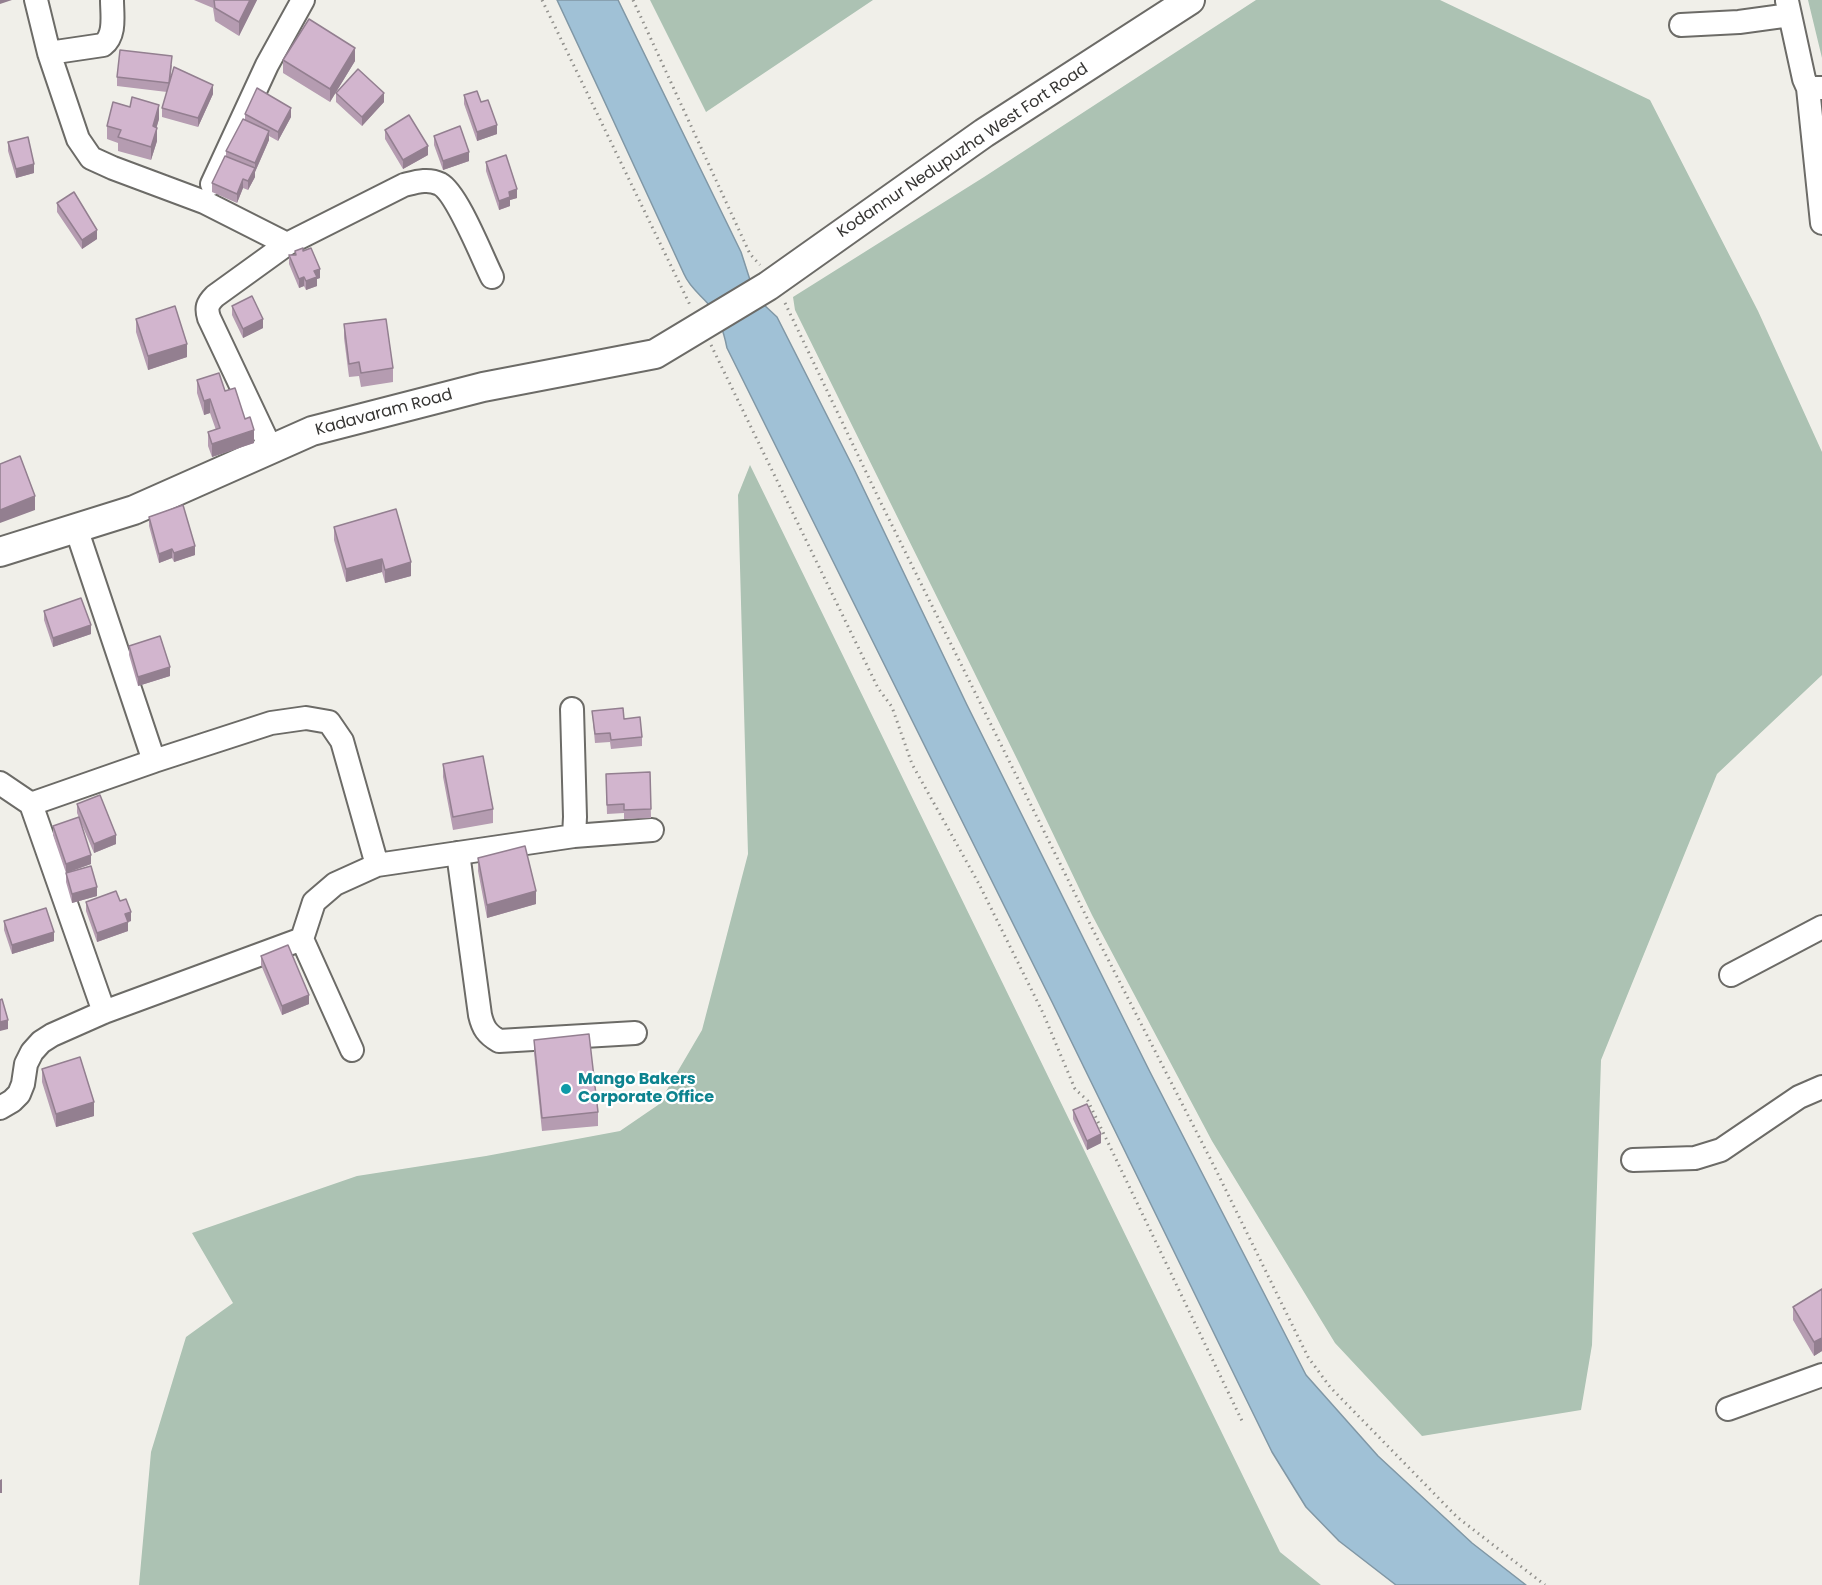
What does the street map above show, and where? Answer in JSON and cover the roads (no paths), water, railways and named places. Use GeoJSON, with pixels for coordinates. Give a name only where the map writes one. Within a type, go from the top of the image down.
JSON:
{"type":"FeatureCollection","features":[{"type":"Feature","properties":{"kind":"main road","name":"Kodannur Nedupuzha West Fort Road"},"geometry":{"type":"LineString","coordinates":[[772,284],[984,133],[1190,0]]}},
{"type":"Feature","properties":{"kind":"main road","name":"Kadavaram Road"},"geometry":{"type":"LineString","coordinates":[[0,552],[134,510],[312,431],[483,387],[655,354],[772,284]]}},
{"type":"Feature","properties":{"kind":"street"},"geometry":{"type":"LineString","coordinates":[[36,0],[49,53],[78,139],[91,158],[204,202],[287,244]]}},
{"type":"Feature","properties":{"kind":"street"},"geometry":{"type":"LineString","coordinates":[[49,53],[103,45],[110,40],[112,0]]}},
{"type":"Feature","properties":{"kind":"street"},"geometry":{"type":"LineString","coordinates":[[204,202],[267,64],[303,0]]}},
{"type":"Feature","properties":{"kind":"street"},"geometry":{"type":"LineString","coordinates":[[1681,25],[1738,22],[1788,7],[1804,79],[1815,88],[1822,223]]}},
{"type":"Feature","properties":{"kind":"street"},"geometry":{"type":"LineString","coordinates":[[271,450],[209,318],[208,303],[215,296],[287,244],[404,185],[423,180],[440,184],[453,196],[492,277]]}},
{"type":"Feature","properties":{"kind":"street"},"geometry":{"type":"LineString","coordinates":[[76,528],[154,761]]}},
{"type":"Feature","properties":{"kind":"street"},"geometry":{"type":"LineString","coordinates":[[572,709],[574,836]]}},
{"type":"Feature","properties":{"kind":"street"},"geometry":{"type":"LineString","coordinates":[[31,804],[271,723],[306,718],[329,723],[342,741],[377,865]]}},
{"type":"Feature","properties":{"kind":"street"},"geometry":{"type":"LineString","coordinates":[[0,783],[31,804],[104,1012]]}},
{"type":"Feature","properties":{"kind":"street"},"geometry":{"type":"LineString","coordinates":[[352,1050],[302,939],[314,902],[335,884],[377,865],[574,836],[652,830]]}},
{"type":"Feature","properties":{"kind":"street"},"geometry":{"type":"LineString","coordinates":[[458,853],[480,1015],[483,1027],[489,1035],[499,1041],[635,1032]]}},
{"type":"Feature","properties":{"kind":"street"},"geometry":{"type":"LineString","coordinates":[[1731,975],[1822,927]]}},
{"type":"Feature","properties":{"kind":"street"},"geometry":{"type":"LineString","coordinates":[[0,1108],[19,1094],[26,1064],[32,1052],[52,1035],[104,1012],[302,939]]}},
{"type":"Feature","properties":{"kind":"street"},"geometry":{"type":"LineString","coordinates":[[1633,1160],[1695,1158],[1721,1150],[1799,1097],[1822,1087]]}},
{"type":"Feature","properties":{"kind":"street"},"geometry":{"type":"LineString","coordinates":[[1728,1409],[1822,1375]]}},
{"type":"Feature","properties":{"kind":"water"},"geometry":{"type":"Polygon","coordinates":[[[557,0],[618,0],[741,252],[751,283],[762,303],[777,317],[1150,1072],[1306,1375],[1378,1456],[1472,1543],[1526,1585],[1396,1585],[1339,1541],[1306,1507],[1272,1452],[1052,1002],[727,348],[716,316],[684,274],[557,0]]]}},
{"type":"Feature","properties":{"kind":"place","name":"Mango Bakers Corporate Office"},"geometry":{"type":"Point","coordinates":[566,1089]}}]}
